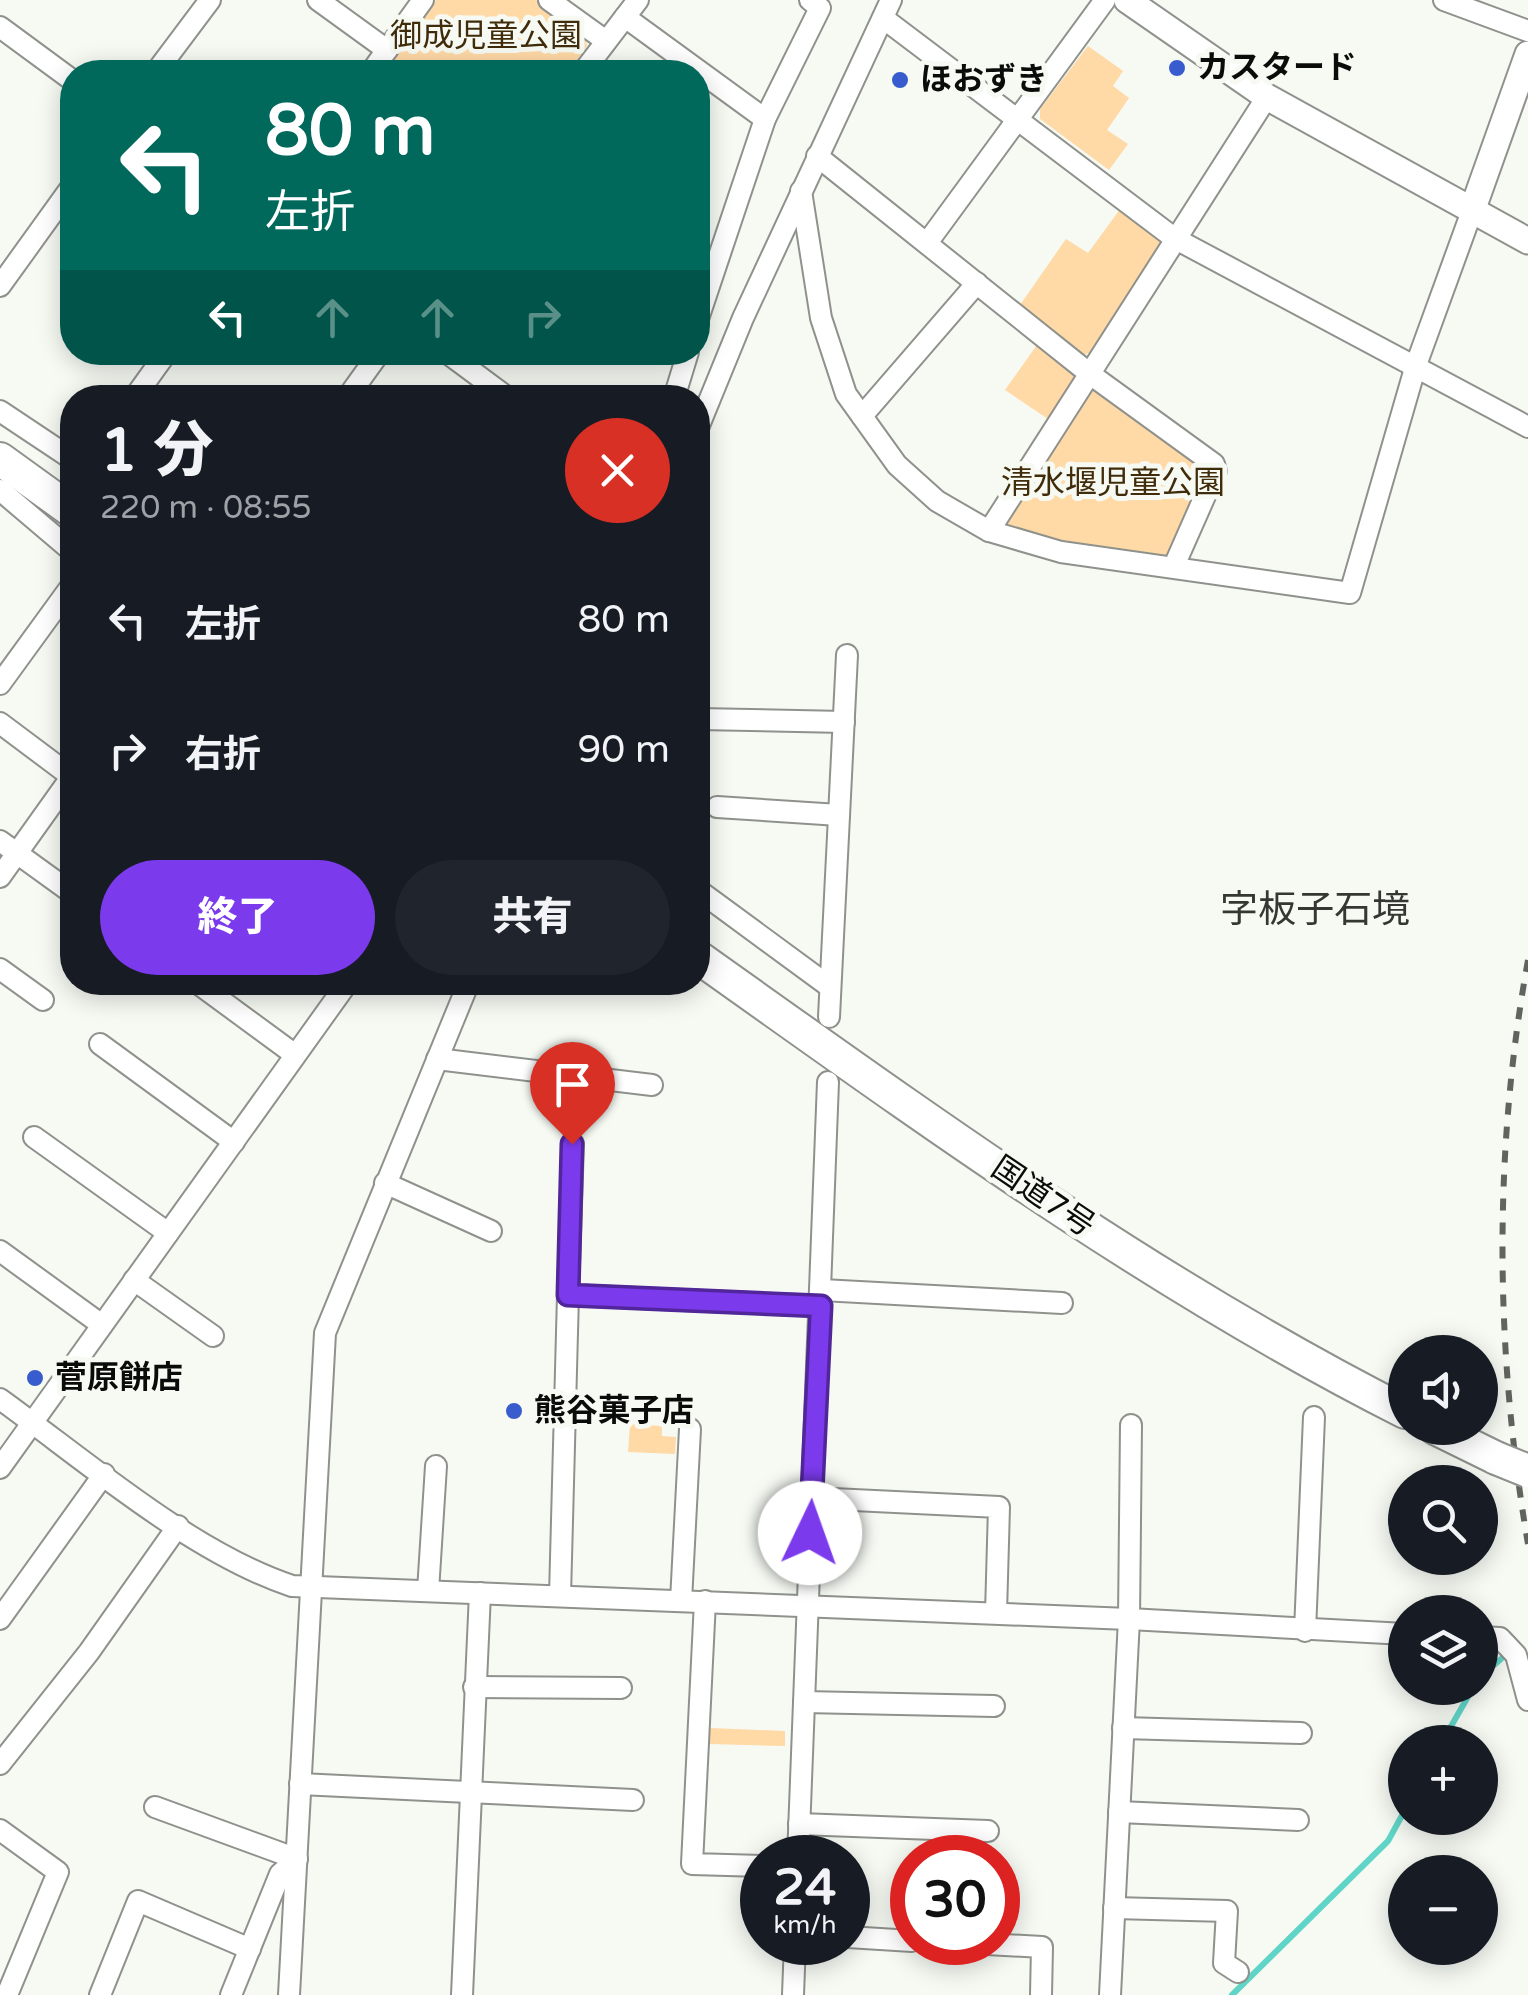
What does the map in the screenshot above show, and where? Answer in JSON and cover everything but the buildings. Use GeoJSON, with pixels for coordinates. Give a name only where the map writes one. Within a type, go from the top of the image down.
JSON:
{"type":"FeatureCollection","features":[{"type":"Feature","properties":{"kind":"highway"},"geometry":{"type":"LineString","coordinates":[[0,459],[60,502]]}},
{"type":"Feature","properties":{"kind":"highway","name":"国道7号"},"geometry":{"type":"LineString","coordinates":[[710,965],[1110,1242],[1204,1301],[1388,1403]]}},
{"type":"Feature","properties":{"kind":"highway"},"geometry":{"type":"LineString","coordinates":[[1470,1445],[1528,1472]]}},
{"type":"Feature","properties":{"kind":"street"},"geometry":{"type":"LineString","coordinates":[[165,60],[210,0]]}},
{"type":"Feature","properties":{"kind":"street"},"geometry":{"type":"LineString","coordinates":[[318,0],[387,50]]}},
{"type":"Feature","properties":{"kind":"street"},"geometry":{"type":"LineString","coordinates":[[380,60],[423,0]]}},
{"type":"Feature","properties":{"kind":"street"},"geometry":{"type":"LineString","coordinates":[[549,0],[606,41]]}},
{"type":"Feature","properties":{"kind":"street"},"geometry":{"type":"LineString","coordinates":[[710,283],[764,119],[820,8],[810,0]]}},
{"type":"Feature","properties":{"kind":"street"},"geometry":{"type":"LineString","coordinates":[[928,243],[1106,0]]}},
{"type":"Feature","properties":{"kind":"street"},"geometry":{"type":"LineString","coordinates":[[1127,0],[1268,96],[1528,241]]}},
{"type":"Feature","properties":{"kind":"street"},"geometry":{"type":"LineString","coordinates":[[1444,0],[1528,31]]}},
{"type":"Feature","properties":{"kind":"street"},"geometry":{"type":"LineString","coordinates":[[592,60],[632,8],[694,60]]}},
{"type":"Feature","properties":{"kind":"street"},"geometry":{"type":"LineString","coordinates":[[710,400],[801,191],[887,9],[1018,118],[1174,238],[1528,427]]}},
{"type":"Feature","properties":{"kind":"street"},"geometry":{"type":"LineString","coordinates":[[0,27],[60,71]]}},
{"type":"Feature","properties":{"kind":"street"},"geometry":{"type":"LineString","coordinates":[[801,191],[821,318],[846,394],[897,465],[937,501],[990,531],[1061,552],[1350,593],[1416,365],[1528,54]]}},
{"type":"Feature","properties":{"kind":"street"},"geometry":{"type":"LineString","coordinates":[[710,74],[764,119]]}},
{"type":"Feature","properties":{"kind":"street"},"geometry":{"type":"LineString","coordinates":[[990,531],[1268,96]]}},
{"type":"Feature","properties":{"kind":"street"},"geometry":{"type":"LineString","coordinates":[[817,156],[1090,374],[1214,464],[1216,472],[1174,566]]}},
{"type":"Feature","properties":{"kind":"street"},"geometry":{"type":"LineString","coordinates":[[0,286],[60,203]]}},
{"type":"Feature","properties":{"kind":"street"},"geometry":{"type":"LineString","coordinates":[[862,416],[977,283]]}},
{"type":"Feature","properties":{"kind":"street"},"geometry":{"type":"LineString","coordinates":[[464,365],[490,385]]}},
{"type":"Feature","properties":{"kind":"street"},"geometry":{"type":"LineString","coordinates":[[0,411],[60,451]]}},
{"type":"Feature","properties":{"kind":"street"},"geometry":{"type":"LineString","coordinates":[[0,490],[60,542]]}},
{"type":"Feature","properties":{"kind":"street"},"geometry":{"type":"LineString","coordinates":[[0,684],[60,602]]}},
{"type":"Feature","properties":{"kind":"street"},"geometry":{"type":"LineString","coordinates":[[829,1017],[847,655]]}},
{"type":"Feature","properties":{"kind":"street"},"geometry":{"type":"LineString","coordinates":[[710,720],[844,722]]}},
{"type":"Feature","properties":{"kind":"street"},"geometry":{"type":"LineString","coordinates":[[0,723],[60,767]]}},
{"type":"Feature","properties":{"kind":"street"},"geometry":{"type":"LineString","coordinates":[[0,878],[60,793]]}},
{"type":"Feature","properties":{"kind":"street"},"geometry":{"type":"LineString","coordinates":[[717,807],[839,815]]}},
{"type":"Feature","properties":{"kind":"street"},"geometry":{"type":"LineString","coordinates":[[0,840],[60,884]]}},
{"type":"Feature","properties":{"kind":"street"},"geometry":{"type":"LineString","coordinates":[[710,899],[830,987]]}},
{"type":"Feature","properties":{"kind":"street"},"geometry":{"type":"LineString","coordinates":[[0,970],[43,1000]]}},
{"type":"Feature","properties":{"kind":"street"},"geometry":{"type":"LineString","coordinates":[[219,995],[294,1054]]}},
{"type":"Feature","properties":{"kind":"street"},"geometry":{"type":"LineString","coordinates":[[0,1468],[338,995]]}},
{"type":"Feature","properties":{"kind":"street"},"geometry":{"type":"LineString","coordinates":[[289,1995],[325,1333],[463,995]]}},
{"type":"Feature","properties":{"kind":"street"},"geometry":{"type":"LineString","coordinates":[[100,1044],[234,1142]]}},
{"type":"Feature","properties":{"kind":"street"},"geometry":{"type":"LineString","coordinates":[[437,1059],[652,1085]]}},
{"type":"Feature","properties":{"kind":"street"},"geometry":{"type":"LineString","coordinates":[[799,1835],[828,1082]]}},
{"type":"Feature","properties":{"kind":"street"},"geometry":{"type":"LineString","coordinates":[[34,1137],[168,1233]]}},
{"type":"Feature","properties":{"kind":"street"},"geometry":{"type":"LineString","coordinates":[[560,1596],[572,1144]]}},
{"type":"Feature","properties":{"kind":"street"},"geometry":{"type":"LineString","coordinates":[[385,1183],[490,1231]]}},
{"type":"Feature","properties":{"kind":"street"},"geometry":{"type":"LineString","coordinates":[[0,1251],[102,1326]]}},
{"type":"Feature","properties":{"kind":"street"},"geometry":{"type":"LineString","coordinates":[[134,1280],[212,1336]]}},
{"type":"Feature","properties":{"kind":"street"},"geometry":{"type":"LineString","coordinates":[[568,1295],[1062,1303]]}},
{"type":"Feature","properties":{"kind":"street"},"geometry":{"type":"LineString","coordinates":[[0,1399],[178,1526],[260,1576],[311,1586],[1129,1618],[1388,1633]]}},
{"type":"Feature","properties":{"kind":"street"},"geometry":{"type":"LineString","coordinates":[[1305,1630],[1314,1417]]}},
{"type":"Feature","properties":{"kind":"street"},"geometry":{"type":"LineString","coordinates":[[1110,1995],[1129,1618],[1132,1425]]}},
{"type":"Feature","properties":{"kind":"street"},"geometry":{"type":"LineString","coordinates":[[681,1600],[690,1429]]}},
{"type":"Feature","properties":{"kind":"street"},"geometry":{"type":"LineString","coordinates":[[428,1591],[436,1466]]}},
{"type":"Feature","properties":{"kind":"street"},"geometry":{"type":"LineString","coordinates":[[0,1619],[104,1474]]}},
{"type":"Feature","properties":{"kind":"street"},"geometry":{"type":"LineString","coordinates":[[812,1498],[999,1507],[996,1613]]}},
{"type":"Feature","properties":{"kind":"street"},"geometry":{"type":"LineString","coordinates":[[0,1764],[89,1652],[178,1526]]}},
{"type":"Feature","properties":{"kind":"street"},"geometry":{"type":"LineString","coordinates":[[462,1995],[480,1593]]}},
{"type":"Feature","properties":{"kind":"street"},"geometry":{"type":"LineString","coordinates":[[705,1601],[692,1864],[740,1865]]}},
{"type":"Feature","properties":{"kind":"street"},"geometry":{"type":"LineString","coordinates":[[1498,1638],[1516,1655],[1528,1700]]}},
{"type":"Feature","properties":{"kind":"street"},"geometry":{"type":"LineString","coordinates":[[474,1687],[621,1688]]}},
{"type":"Feature","properties":{"kind":"street"},"geometry":{"type":"LineString","coordinates":[[804,1702],[994,1706]]}},
{"type":"Feature","properties":{"kind":"street"},"geometry":{"type":"LineString","coordinates":[[1124,1728],[1302,1733]]}},
{"type":"Feature","properties":{"kind":"street"},"geometry":{"type":"LineString","coordinates":[[300,1784],[633,1800]]}},
{"type":"Feature","properties":{"kind":"street"},"geometry":{"type":"LineString","coordinates":[[155,1807],[296,1859]]}},
{"type":"Feature","properties":{"kind":"street"},"geometry":{"type":"LineString","coordinates":[[1120,1812],[1298,1820]]}},
{"type":"Feature","properties":{"kind":"street"},"geometry":{"type":"LineString","coordinates":[[799,1824],[988,1831]]}},
{"type":"Feature","properties":{"kind":"street"},"geometry":{"type":"LineString","coordinates":[[0,1830],[58,1872],[7,1995]]}},
{"type":"Feature","properties":{"kind":"street"},"geometry":{"type":"LineString","coordinates":[[230,1995],[280,1874],[296,1859]]}},
{"type":"Feature","properties":{"kind":"street"},"geometry":{"type":"LineString","coordinates":[[100,1995],[138,1901],[250,1949]]}},
{"type":"Feature","properties":{"kind":"street"},"geometry":{"type":"LineString","coordinates":[[1114,1908],[1227,1911],[1224,1963],[1238,1972]]}},
{"type":"Feature","properties":{"kind":"street"},"geometry":{"type":"LineString","coordinates":[[1020,1946],[1042,1947],[1041,1995]]}},
{"type":"Feature","properties":{"kind":"street"},"geometry":{"type":"LineString","coordinates":[[793,1995],[794,1965]]}},
{"type":"Feature","properties":{"kind":"green space","name":"御成児童公園"},"geometry":{"type":"Polygon","coordinates":[[[436,0],[536,0],[585,34],[587,46],[577,60],[393,60],[436,0]]]}},
{"type":"Feature","properties":{"kind":"green space"},"geometry":{"type":"Polygon","coordinates":[[[1088,46],[1123,71],[1113,86],[1129,98],[1107,130],[1128,144],[1109,170],[1040,119],[1040,109],[1088,46]]]}},
{"type":"Feature","properties":{"kind":"green space"},"geometry":{"type":"Polygon","coordinates":[[[1121,208],[1158,234],[1162,246],[1094,351],[1084,355],[1020,305],[1066,239],[1088,253],[1121,208]]]}},
{"type":"Feature","properties":{"kind":"green space"},"geometry":{"type":"Polygon","coordinates":[[[1039,342],[1076,368],[1076,380],[1051,421],[1005,390],[1039,342]]]}},
{"type":"Feature","properties":{"kind":"green space","name":"清水堰児童公園"},"geometry":{"type":"Polygon","coordinates":[[[1090,381],[1210,463],[1167,561],[1073,548],[998,524],[1090,381]]]}},
{"type":"Feature","properties":{"kind":"green space"},"geometry":{"type":"Polygon","coordinates":[[[630,1424],[662,1426],[662,1436],[676,1437],[675,1454],[628,1452],[630,1424]]]}},
{"type":"Feature","properties":{"kind":"green space"},"geometry":{"type":"Polygon","coordinates":[[[710,1728],[785,1731],[785,1746],[709,1744],[710,1728]]]}},
{"type":"Feature","properties":{"kind":"waterway"},"geometry":{"type":"LineString","coordinates":[[1452,1725],[1463,1705]]}},
{"type":"Feature","properties":{"kind":"waterway"},"geometry":{"type":"LineString","coordinates":[[1232,1995],[1391,1835]]}},
{"type":"Feature","properties":{"kind":"railway"},"geometry":{"type":"LineString","coordinates":[[1528,960],[1509,1105],[1502,1252],[1509,1399],[1528,1544]]}},
{"type":"Feature","properties":{"kind":"place","name":"カスタード"},"geometry":{"type":"Point","coordinates":[1177,68]}},
{"type":"Feature","properties":{"kind":"place","name":"ほおずき"},"geometry":{"type":"Point","coordinates":[900,80]}},
{"type":"Feature","properties":{"kind":"place","name":"菅原餅店"},"geometry":{"type":"Point","coordinates":[35,1378]}},
{"type":"Feature","properties":{"kind":"place","name":"熊谷菓子店"},"geometry":{"type":"Point","coordinates":[514,1411]}},
{"type":"Feature","properties":{"kind":"district","name":"字板子石境"},"geometry":{"type":"Point","coordinates":[1315,910]}},
{"type":"Feature","properties":{"kind":"route"},"geometry":{"type":"LineString","coordinates":[[572,1144],[568,1295],[821,1306],[810,1533]]}}]}
